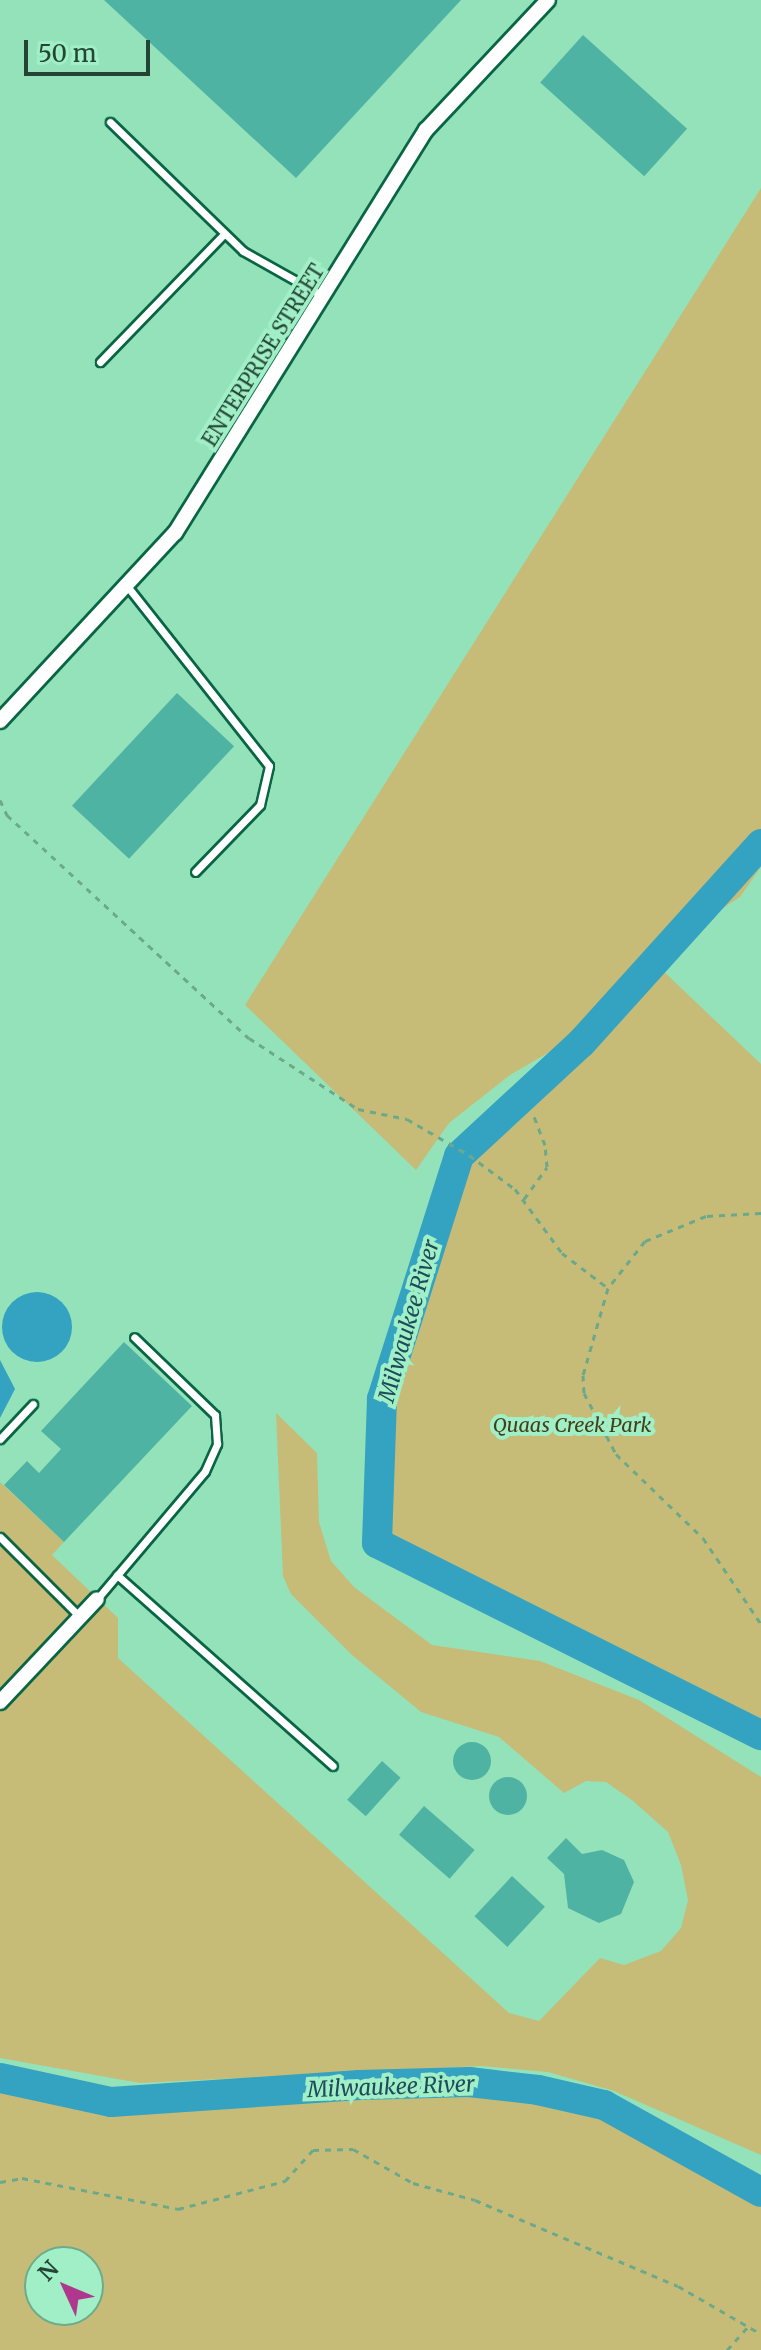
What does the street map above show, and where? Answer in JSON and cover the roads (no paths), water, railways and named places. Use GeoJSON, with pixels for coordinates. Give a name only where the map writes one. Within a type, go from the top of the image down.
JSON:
{"type":"FeatureCollection","features":[{"type":"Feature","properties":{"kind":"street","name":"ENTERPRISE STREET"},"geometry":{"type":"LineString","coordinates":[[0,721],[175,533],[426,130],[548,0]]}},
{"type":"Feature","properties":{"kind":"street"},"geometry":{"type":"LineString","coordinates":[[0,1702],[97,1599]]}},
{"type":"Feature","properties":{"kind":"lane"},"geometry":{"type":"LineString","coordinates":[[110,122],[243,251],[323,296]]}},
{"type":"Feature","properties":{"kind":"lane"},"geometry":{"type":"LineString","coordinates":[[100,362],[224,234]]}},
{"type":"Feature","properties":{"kind":"lane"},"geometry":{"type":"LineString","coordinates":[[127,586],[269,766],[260,805],[195,872]]}},
{"type":"Feature","properties":{"kind":"lane"},"geometry":{"type":"LineString","coordinates":[[97,1599],[205,1471],[217,1444],[215,1415],[134,1337]]}},
{"type":"Feature","properties":{"kind":"lane"},"geometry":{"type":"LineString","coordinates":[[0,1439],[33,1404]]}},
{"type":"Feature","properties":{"kind":"lane"},"geometry":{"type":"LineString","coordinates":[[0,1537],[80,1617]]}},
{"type":"Feature","properties":{"kind":"lane"},"geometry":{"type":"LineString","coordinates":[[117,1575],[333,1766]]}},
{"type":"Feature","properties":{"kind":"water"},"geometry":{"type":"Polygon","coordinates":[[[37,1292],[62,1302],[72,1327],[62,1352],[37,1362],[12,1352],[2,1327],[12,1302],[37,1292]]]}},
{"type":"Feature","properties":{"kind":"water"},"geometry":{"type":"Polygon","coordinates":[[[0,1360],[15,1389],[0,1418],[0,1360]]]}},
{"type":"Feature","properties":{"kind":"waterway","name":"Milwaukee River"},"geometry":{"type":"LineString","coordinates":[[761,844],[581,1043],[459,1156],[382,1399],[377,1543],[761,1735]]}},
{"type":"Feature","properties":{"kind":"waterway","name":"Milwaukee River"},"geometry":{"type":"LineString","coordinates":[[0,2078],[111,2102],[359,2085],[469,2082],[538,2090],[604,2105],[761,2192]]}},
{"type":"Feature","properties":{"kind":"park label","name":"Quaas Creek Park"},"geometry":{"type":"Point","coordinates":[572,1424]}}]}
